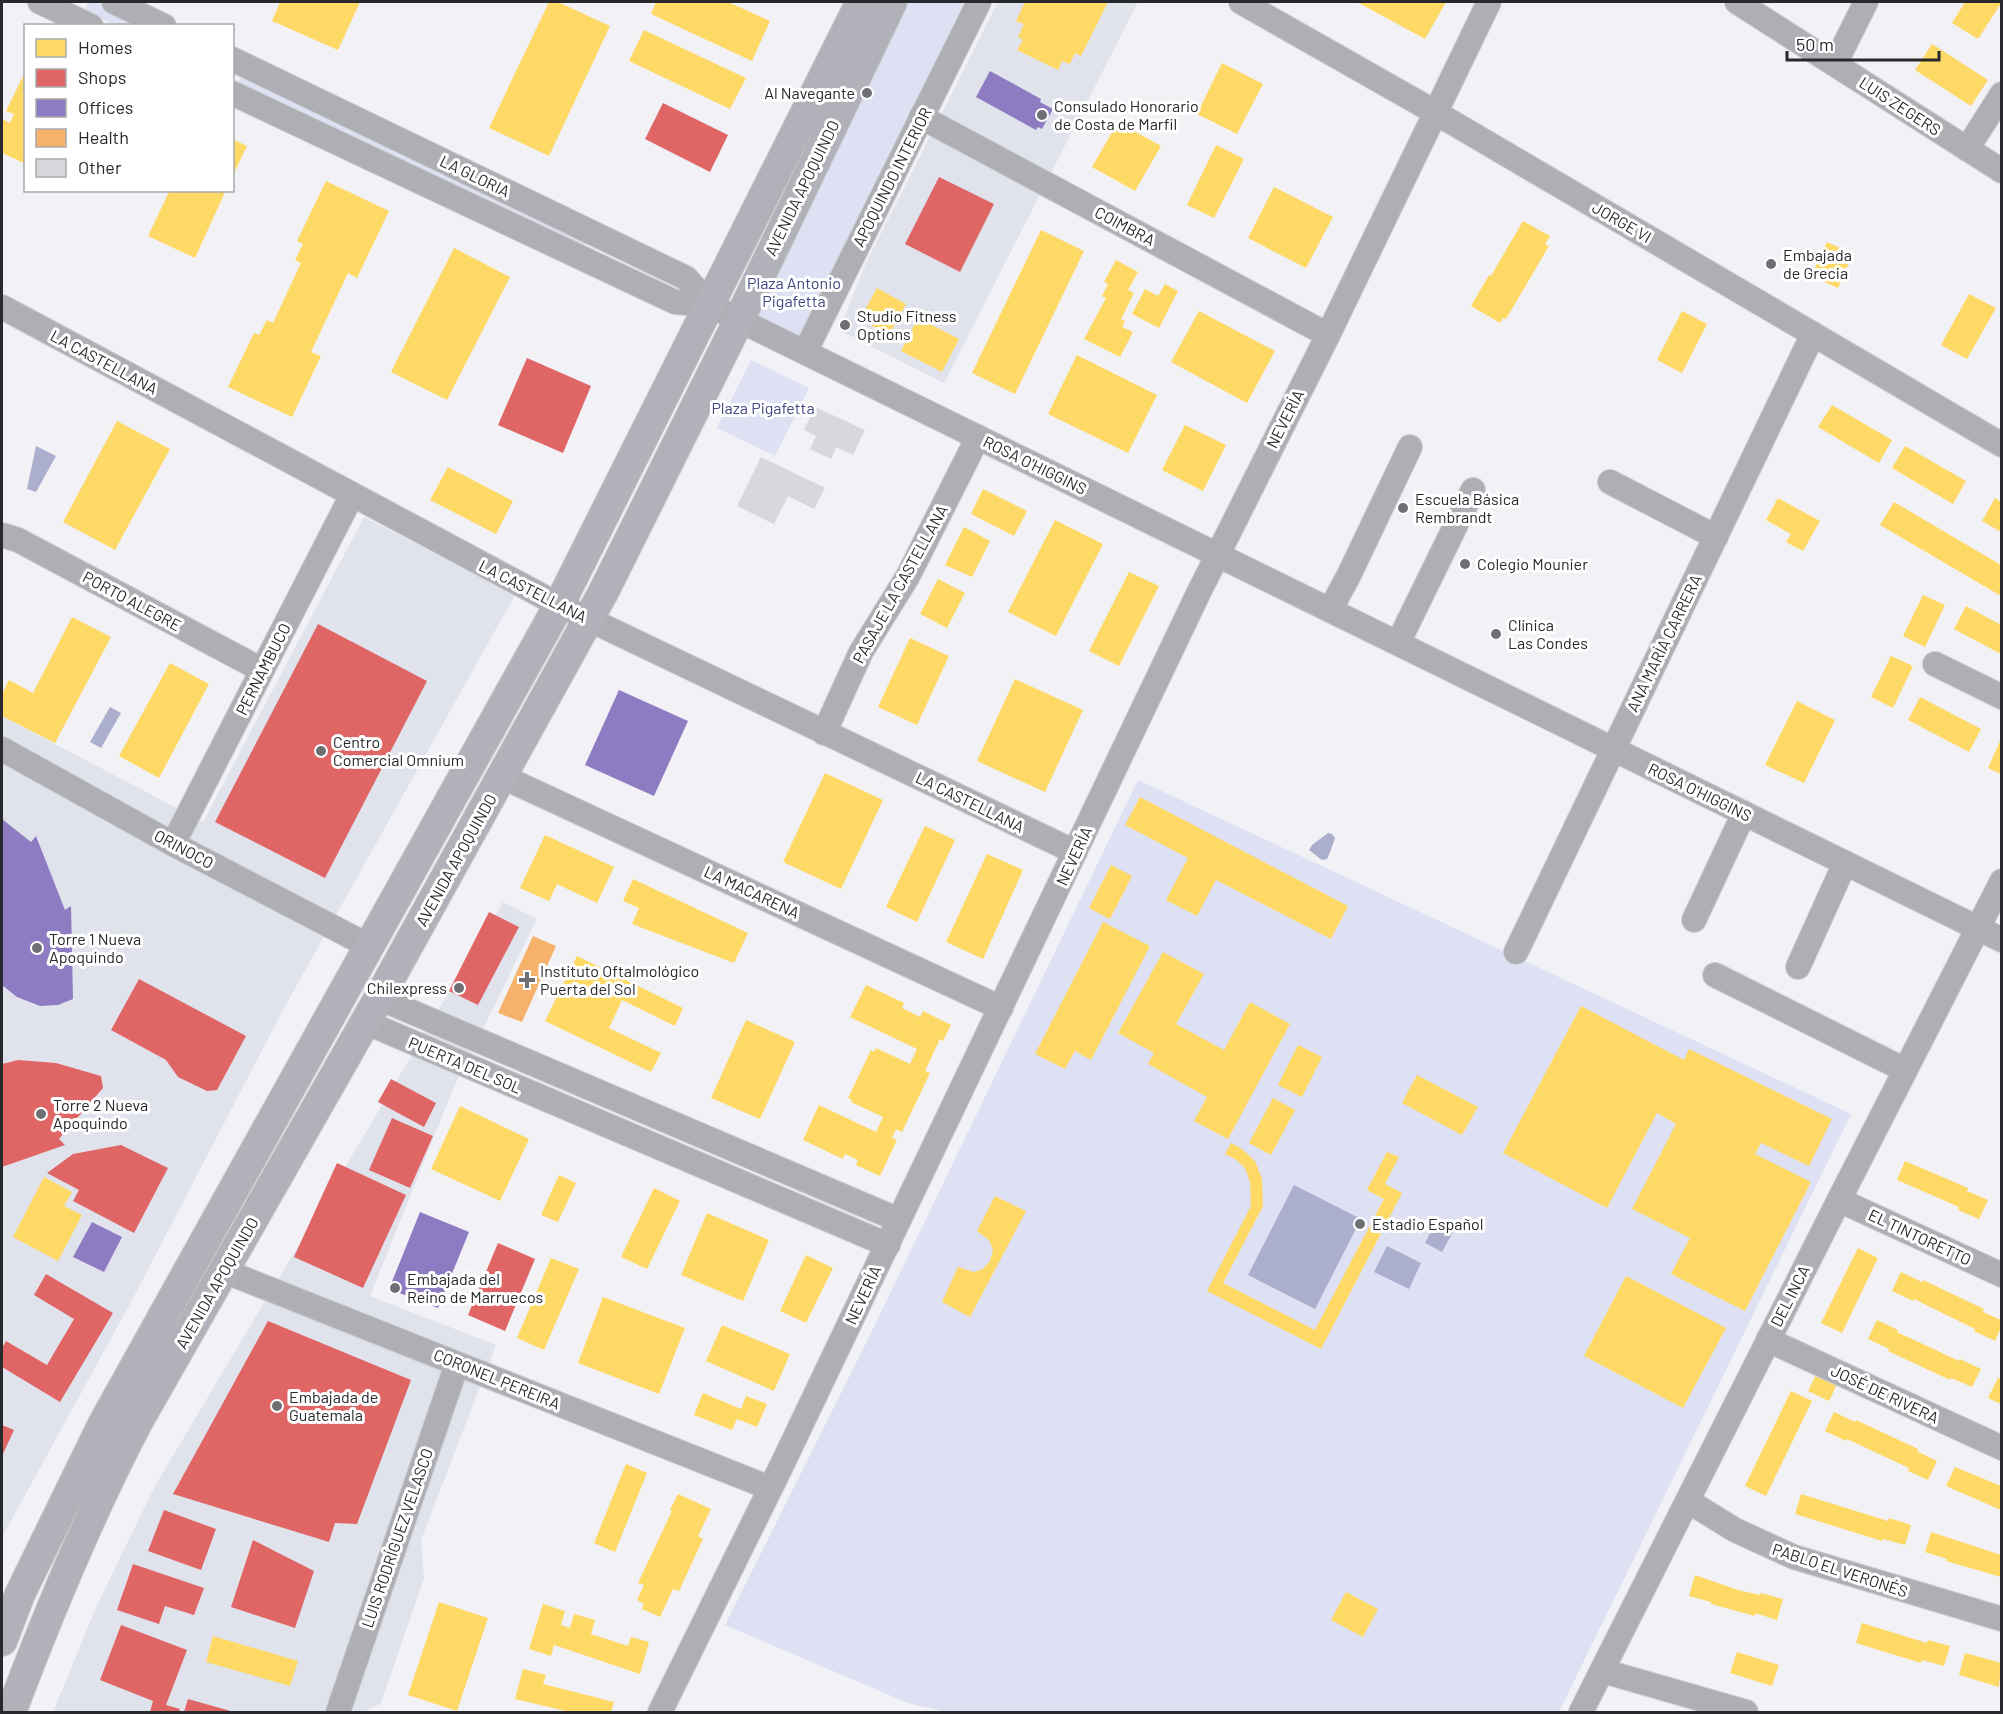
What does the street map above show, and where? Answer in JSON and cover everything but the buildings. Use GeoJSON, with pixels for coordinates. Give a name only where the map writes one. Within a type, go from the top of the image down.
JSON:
{"type":"FeatureCollection","features":[{"type":"Feature","properties":{"kind":"main road","name":"AVENIDA APOQUINDO"},"geometry":{"type":"LineString","coordinates":[[2,1641],[20,1594],[103,1424],[559,605],[861,2]]}},
{"type":"Feature","properties":{"kind":"main road","name":"AVENIDA APOQUINDO"},"geometry":{"type":"LineString","coordinates":[[11,1713],[50,1609],[106,1483],[137,1423],[372,1010],[589,620],[739,320],[891,2]]}},
{"type":"Feature","properties":{"kind":"street"},"geometry":{"type":"LineString","coordinates":[[40,2],[73,8],[89,24]]}},
{"type":"Feature","properties":{"kind":"street"},"geometry":{"type":"LineString","coordinates":[[114,2],[160,24]]}},
{"type":"Feature","properties":{"kind":"street","name":"APOQUINDO INTERIOR"},"geometry":{"type":"LineString","coordinates":[[805,352],[979,2]]}},
{"type":"Feature","properties":{"kind":"street","name":"JORGE VI"},"geometry":{"type":"LineString","coordinates":[[1241,2],[1436,113],[2001,445]]}},
{"type":"Feature","properties":{"kind":"street","name":"NEVERÍA"},"geometry":{"type":"LineString","coordinates":[[660,1713],[888,1245],[1217,555],[1328,334],[1489,2]]}},
{"type":"Feature","properties":{"kind":"street","name":"LUIS ZEGERS"},"geometry":{"type":"LineString","coordinates":[[1737,2],[2001,171]]}},
{"type":"Feature","properties":{"kind":"street"},"geometry":{"type":"LineString","coordinates":[[1835,64],[1866,2]]}},
{"type":"Feature","properties":{"kind":"street","name":"LA GLORIA"},"geometry":{"type":"LineString","coordinates":[[234,65],[686,278],[710,305],[739,320]]}},
{"type":"Feature","properties":{"kind":"street","name":"LA GLORIA"},"geometry":{"type":"LineString","coordinates":[[234,94],[675,303],[710,305]]}},
{"type":"Feature","properties":{"kind":"street"},"geometry":{"type":"LineString","coordinates":[[1967,149],[2001,94]]}},
{"type":"Feature","properties":{"kind":"street","name":"COIMBRA"},"geometry":{"type":"LineString","coordinates":[[921,117],[1328,334]]}},
{"type":"Feature","properties":{"kind":"street"},"geometry":{"type":"LineString","coordinates":[[584,259],[595,251],[598,244],[597,236]]}},
{"type":"Feature","properties":{"kind":"street","name":"LA CASTELLANA"},"geometry":{"type":"LineString","coordinates":[[2,307],[559,605],[1075,852]]}},
{"type":"Feature","properties":{"kind":"street","name":"ROSA O'HIGGINS"},"geometry":{"type":"LineString","coordinates":[[739,320],[2001,940]]}},
{"type":"Feature","properties":{"kind":"street","name":"ANA MARÍA CARRERA"},"geometry":{"type":"LineString","coordinates":[[1516,952],[1813,334]]}},
{"type":"Feature","properties":{"kind":"street","name":"PASAJE LA CASTELLANA"},"geometry":{"type":"LineString","coordinates":[[824,733],[861,652],[908,576],[978,437]]}},
{"type":"Feature","properties":{"kind":"street"},"geometry":{"type":"LineString","coordinates":[[1330,610],[1348,578],[1410,447]]}},
{"type":"Feature","properties":{"kind":"street"},"geometry":{"type":"LineString","coordinates":[[1610,482],[1716,537]]}},
{"type":"Feature","properties":{"kind":"street"},"geometry":{"type":"LineString","coordinates":[[1398,644],[1473,490]]}},
{"type":"Feature","properties":{"kind":"street","name":"PERNAMBUCO"},"geometry":{"type":"LineString","coordinates":[[173,844],[352,495]]}},
{"type":"Feature","properties":{"kind":"street","name":"PORTO ALEGRE"},"geometry":{"type":"LineString","coordinates":[[2,535],[18,540],[262,670]]}},
{"type":"Feature","properties":{"kind":"street"},"geometry":{"type":"LineString","coordinates":[[1935,664],[2001,698]]}},
{"type":"Feature","properties":{"kind":"street","name":"ORINOCO"},"geometry":{"type":"LineString","coordinates":[[2,750],[173,844],[369,946]]}},
{"type":"Feature","properties":{"kind":"street","name":"LA MACARENA"},"geometry":{"type":"LineString","coordinates":[[503,777],[1001,1008]]}},
{"type":"Feature","properties":{"kind":"street"},"geometry":{"type":"LineString","coordinates":[[1694,920],[1744,813]]}},
{"type":"Feature","properties":{"kind":"street"},"geometry":{"type":"LineString","coordinates":[[1798,967],[1845,863]]}},
{"type":"Feature","properties":{"kind":"street","name":"DEL INCA"},"geometry":{"type":"LineString","coordinates":[[1581,1713],[2001,881]]}},
{"type":"Feature","properties":{"kind":"street"},"geometry":{"type":"LineString","coordinates":[[1715,975],[1905,1070]]}},
{"type":"Feature","properties":{"kind":"street","name":"PUERTA DEL SOL"},"geometry":{"type":"LineString","coordinates":[[372,1010],[577,1083],[899,1220]]}},
{"type":"Feature","properties":{"kind":"street","name":"PUERTA DEL SOL"},"geometry":{"type":"LineString","coordinates":[[372,1010],[566,1107],[888,1245]]}},
{"type":"Feature","properties":{"kind":"street"},"geometry":{"type":"LineString","coordinates":[[566,1107],[577,1083]]}},
{"type":"Feature","properties":{"kind":"street"},"geometry":{"type":"LineString","coordinates":[[718,1172],[730,1148]]}},
{"type":"Feature","properties":{"kind":"street","name":"EL TINTORETTO"},"geometry":{"type":"LineString","coordinates":[[1839,1200],[2001,1275]]}},
{"type":"Feature","properties":{"kind":"street","name":"CORONEL PEREIRA"},"geometry":{"type":"LineString","coordinates":[[224,1271],[770,1488]]}},
{"type":"Feature","properties":{"kind":"street","name":"JOSÉ DE RIVERA"},"geometry":{"type":"LineString","coordinates":[[1768,1340],[2001,1449]]}},
{"type":"Feature","properties":{"kind":"street","name":"LUIS RODRÍGUEZ VELASCO"},"geometry":{"type":"LineString","coordinates":[[338,1713],[457,1364]]}},
{"type":"Feature","properties":{"kind":"street","name":"PABLO EL VERONÉS"},"geometry":{"type":"LineString","coordinates":[[1688,1501],[1735,1530],[1794,1557],[2001,1619]]}},
{"type":"Feature","properties":{"kind":"street"},"geometry":{"type":"LineString","coordinates":[[1603,1671],[1746,1713]]}},
{"type":"Feature","properties":{"kind":"shaded area"},"geometry":{"type":"Polygon","coordinates":[[[998,2],[1138,2],[944,383],[839,330],[866,263],[998,2]]]}},
{"type":"Feature","properties":{"kind":"shaded area"},"geometry":{"type":"Polygon","coordinates":[[[364,517],[515,595],[284,1008],[131,1302],[2,1537],[2,716],[203,822],[364,517]]]}},
{"type":"Feature","properties":{"kind":"shaded area"},"geometry":{"type":"Polygon","coordinates":[[[503,902],[537,919],[453,1089],[370,1296],[496,1345],[421,1540],[424,1578],[381,1703],[363,1712],[53,1712],[98,1603],[155,1486],[503,902]]]}},
{"type":"Feature","properties":{"kind":"green space"},"geometry":{"type":"Polygon","coordinates":[[[88,2],[96,2],[144,24],[113,24],[84,11],[88,2]]]}},
{"type":"Feature","properties":{"kind":"green space","name":"Plaza Antonio Pigafetta"},"geometry":{"type":"Polygon","coordinates":[[[901,2],[964,2],[807,331],[797,336],[758,317],[755,305],[901,2]]]}},
{"type":"Feature","properties":{"kind":"green space"},"geometry":{"type":"Polygon","coordinates":[[[243,73],[587,238],[581,249],[237,84],[243,73]]]}},
{"type":"Feature","properties":{"kind":"green space","name":"Plaza Pigafetta"},"geometry":{"type":"Polygon","coordinates":[[[751,360],[809,388],[775,456],[717,428],[751,360]]]}},
{"type":"Feature","properties":{"kind":"green space","name":"Estadio Español"},"geometry":{"type":"Polygon","coordinates":[[[1138,780],[1851,1114],[1559,1712],[947,1712],[908,1703],[725,1625],[868,1339],[1138,780]]]}},
{"type":"Feature","properties":{"kind":"water"},"geometry":{"type":"Polygon","coordinates":[[[36,446],[56,456],[36,492],[27,489],[36,446]]]}},
{"type":"Feature","properties":{"kind":"water"},"geometry":{"type":"Polygon","coordinates":[[[110,707],[121,713],[101,748],[90,742],[110,707]]]}},
{"type":"Feature","properties":{"kind":"water"},"geometry":{"type":"Polygon","coordinates":[[[1328,833],[1335,838],[1327,859],[1322,860],[1309,850],[1328,833]]]}},
{"type":"Feature","properties":{"kind":"water","name":"Estadio Español"},"geometry":{"type":"Polygon","coordinates":[[[1294,1185],[1361,1219],[1315,1309],[1248,1275],[1294,1185]]]}},
{"type":"Feature","properties":{"kind":"water"},"geometry":{"type":"Polygon","coordinates":[[[1437,1220],[1454,1230],[1442,1252],[1425,1243],[1437,1220]]]}},
{"type":"Feature","properties":{"kind":"water"},"geometry":{"type":"Polygon","coordinates":[[[1387,1246],[1421,1263],[1409,1289],[1374,1272],[1387,1246]]]}},
{"type":"Feature","properties":{"kind":"place","name":"Al Navegante"},"geometry":{"type":"Point","coordinates":[867,93]}},
{"type":"Feature","properties":{"kind":"place","name":"Consulado Honorario de Costa de Marfil"},"geometry":{"type":"Point","coordinates":[1042,115]}},
{"type":"Feature","properties":{"kind":"place","name":"Embajada de Grecia"},"geometry":{"type":"Point","coordinates":[1771,264]}},
{"type":"Feature","properties":{"kind":"place","name":"Studio Fitness Options"},"geometry":{"type":"Point","coordinates":[845,325]}},
{"type":"Feature","properties":{"kind":"place","name":"Escuela Básica Rembrandt"},"geometry":{"type":"Point","coordinates":[1403,508]}},
{"type":"Feature","properties":{"kind":"place","name":"Colegio Mounier"},"geometry":{"type":"Point","coordinates":[1465,564]}},
{"type":"Feature","properties":{"kind":"place","name":"Clínica Las Condes"},"geometry":{"type":"Point","coordinates":[1496,634]}},
{"type":"Feature","properties":{"kind":"place","name":"Centro Comercial Omnium"},"geometry":{"type":"Point","coordinates":[321,751]}},
{"type":"Feature","properties":{"kind":"place","name":"Torre 1 Nueva Apoquindo"},"geometry":{"type":"Point","coordinates":[37,948]}},
{"type":"Feature","properties":{"kind":"place","name":"Instituto Oftalmológico Puerta del Sol"},"geometry":{"type":"Point","coordinates":[527,980]}},
{"type":"Feature","properties":{"kind":"place","name":"Chilexpress"},"geometry":{"type":"Point","coordinates":[459,988]}},
{"type":"Feature","properties":{"kind":"place","name":"Torre 2 Nueva Apoquindo"},"geometry":{"type":"Point","coordinates":[41,1114]}},
{"type":"Feature","properties":{"kind":"place","name":"Estadio Español"},"geometry":{"type":"Point","coordinates":[1360,1224]}},
{"type":"Feature","properties":{"kind":"place","name":"Embajada del Reino de Marruecos"},"geometry":{"type":"Point","coordinates":[395,1288]}},
{"type":"Feature","properties":{"kind":"place","name":"Embajada de Guatemala"},"geometry":{"type":"Point","coordinates":[277,1406]}}]}
